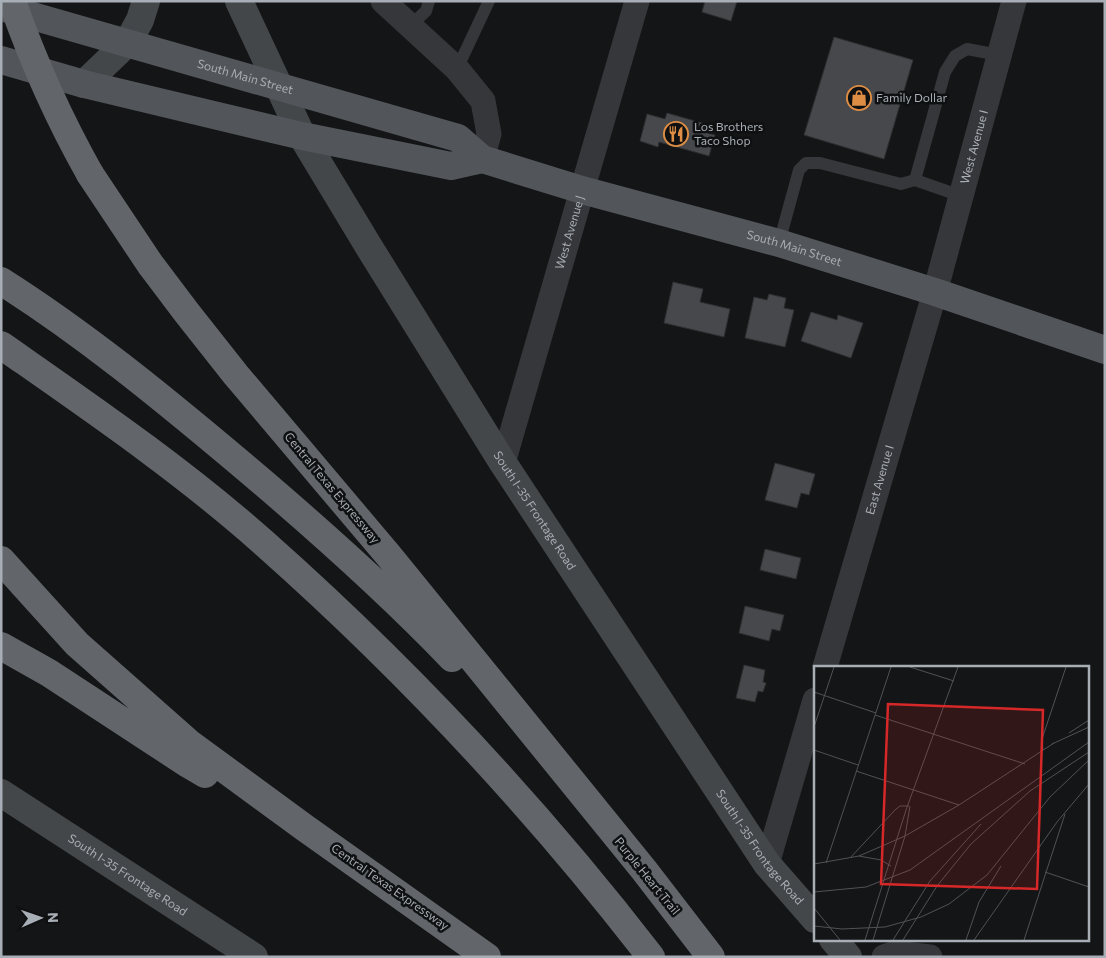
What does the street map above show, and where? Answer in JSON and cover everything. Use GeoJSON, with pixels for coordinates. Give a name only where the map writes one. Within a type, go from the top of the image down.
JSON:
{"type":"FeatureCollection","features":[{"type":"Feature","properties":{"kind":"highway","name":"Central Texas Expressway"},"geometry":{"type":"LineString","coordinates":[[12,1],[40,74],[66,132],[90,174],[150,264],[236,375],[389,556],[582,796]]}},
{"type":"Feature","properties":{"kind":"highway"},"geometry":{"type":"LineString","coordinates":[[1,281],[26,296],[97,348],[179,412],[273,491],[354,563],[438,644],[582,796]]}},
{"type":"Feature","properties":{"kind":"highway"},"geometry":{"type":"LineString","coordinates":[[1,345],[149,450],[248,530],[394,665],[515,793],[601,892],[651,957]]}},
{"type":"Feature","properties":{"kind":"highway","name":"Central Texas Expressway"},"geometry":{"type":"LineString","coordinates":[[1,560],[77,644],[189,743],[487,957]]}},
{"type":"Feature","properties":{"kind":"highway"},"geometry":{"type":"LineString","coordinates":[[1,646],[49,673],[188,764],[305,828]]}},
{"type":"Feature","properties":{"kind":"highway","name":"Purple Heart Trail"},"geometry":{"type":"LineString","coordinates":[[582,796],[644,870],[711,957]]}},
{"type":"Feature","properties":{"kind":"main road"},"geometry":{"type":"LineString","coordinates":[[84,84],[128,42],[140,20],[146,1]]}},
{"type":"Feature","properties":{"kind":"main road","name":"South I-35 Frontage Road"},"geometry":{"type":"LineString","coordinates":[[238,1],[302,136],[369,248],[504,463],[767,864],[814,918]]}},
{"type":"Feature","properties":{"kind":"main road","name":"South Main Street"},"geometry":{"type":"LineString","coordinates":[[1,7],[458,138],[482,159],[582,190],[779,243],[935,292],[1105,350]]}},
{"type":"Feature","properties":{"kind":"main road","name":"South Main Street"},"geometry":{"type":"LineString","coordinates":[[1,60],[84,84],[302,136],[451,166],[482,159]]}},
{"type":"Feature","properties":{"kind":"main road","name":"South I-35 Frontage Road"},"geometry":{"type":"LineString","coordinates":[[1,793],[254,957]]}},
{"type":"Feature","properties":{"kind":"main road"},"geometry":{"type":"LineString","coordinates":[[834,940],[848,957]]}},
{"type":"Feature","properties":{"kind":"street"},"geometry":{"type":"LineString","coordinates":[[383,1],[457,69],[483,101],[489,134],[482,159]]}},
{"type":"Feature","properties":{"kind":"street","name":"West Avenue J"},"geometry":{"type":"LineString","coordinates":[[504,463],[637,1]]}},
{"type":"Feature","properties":{"kind":"street","name":"West Avenue I"},"geometry":{"type":"LineString","coordinates":[[935,292],[1014,1]]}},
{"type":"Feature","properties":{"kind":"street","name":"East Avenue I"},"geometry":{"type":"LineString","coordinates":[[825,666],[935,292]]}},
{"type":"Feature","properties":{"kind":"street"},"geometry":{"type":"LineString","coordinates":[[767,864],[814,703]]}},
{"type":"Feature","properties":{"kind":"street"},"geometry":{"type":"LineString","coordinates":[[884,957],[895,953],[930,957]]}},
{"type":"Feature","properties":{"kind":"lane"},"geometry":{"type":"LineString","coordinates":[[410,25],[426,11],[429,1]]}},
{"type":"Feature","properties":{"kind":"lane"},"geometry":{"type":"LineString","coordinates":[[457,69],[489,1]]}},
{"type":"Feature","properties":{"kind":"lane"},"geometry":{"type":"LineString","coordinates":[[915,180],[945,72],[954,56],[967,49],[999,55]]}},
{"type":"Feature","properties":{"kind":"lane"},"geometry":{"type":"LineString","coordinates":[[779,243],[799,170],[806,163],[820,163],[901,184],[915,180],[961,196]]}},
{"type":"Feature","properties":{"kind":"building"},"geometry":{"type":"Polygon","coordinates":[[[705,1],[737,1],[731,21],[702,12],[705,1]]]}},
{"type":"Feature","properties":{"kind":"building","name":"Family Dollar"},"geometry":{"type":"Polygon","coordinates":[[[834,37],[913,60],[884,159],[804,135],[834,37]]]}},
{"type":"Feature","properties":{"kind":"building","name":"Los Brothers Taco Shop"},"geometry":{"type":"Polygon","coordinates":[[[667,113],[709,125],[707,133],[715,135],[709,156],[659,142],[658,147],[640,141],[647,114],[665,119],[667,113]]]}},
{"type":"Feature","properties":{"kind":"building"},"geometry":{"type":"Polygon","coordinates":[[[673,282],[703,289],[700,302],[730,309],[724,337],[664,323],[673,282]]]}},
{"type":"Feature","properties":{"kind":"building"},"geometry":{"type":"Polygon","coordinates":[[[769,294],[786,298],[784,308],[794,310],[785,347],[745,338],[754,297],[767,300],[769,294]]]}},
{"type":"Feature","properties":{"kind":"building"},"geometry":{"type":"Polygon","coordinates":[[[811,312],[837,320],[838,315],[863,323],[851,358],[801,341],[811,312]]]}},
{"type":"Feature","properties":{"kind":"building"},"geometry":{"type":"Polygon","coordinates":[[[775,463],[815,474],[809,495],[801,493],[797,508],[765,500],[775,463]]]}},
{"type":"Feature","properties":{"kind":"building"},"geometry":{"type":"Polygon","coordinates":[[[765,549],[801,558],[796,579],[760,570],[765,549]]]}},
{"type":"Feature","properties":{"kind":"building"},"geometry":{"type":"Polygon","coordinates":[[[745,606],[784,615],[780,631],[772,629],[769,641],[739,633],[745,606]]]}},
{"type":"Feature","properties":{"kind":"building"},"geometry":{"type":"Polygon","coordinates":[[[744,665],[765,670],[763,682],[766,683],[763,692],[758,691],[755,702],[736,698],[744,665]]]}},
{"type":"Feature","properties":{"kind":"place","name":"Family Dollar"},"geometry":{"type":"Point","coordinates":[859,98]}},
{"type":"Feature","properties":{"kind":"place","name":"Los Brothers Taco Shop"},"geometry":{"type":"Point","coordinates":[676,134]}}]}
